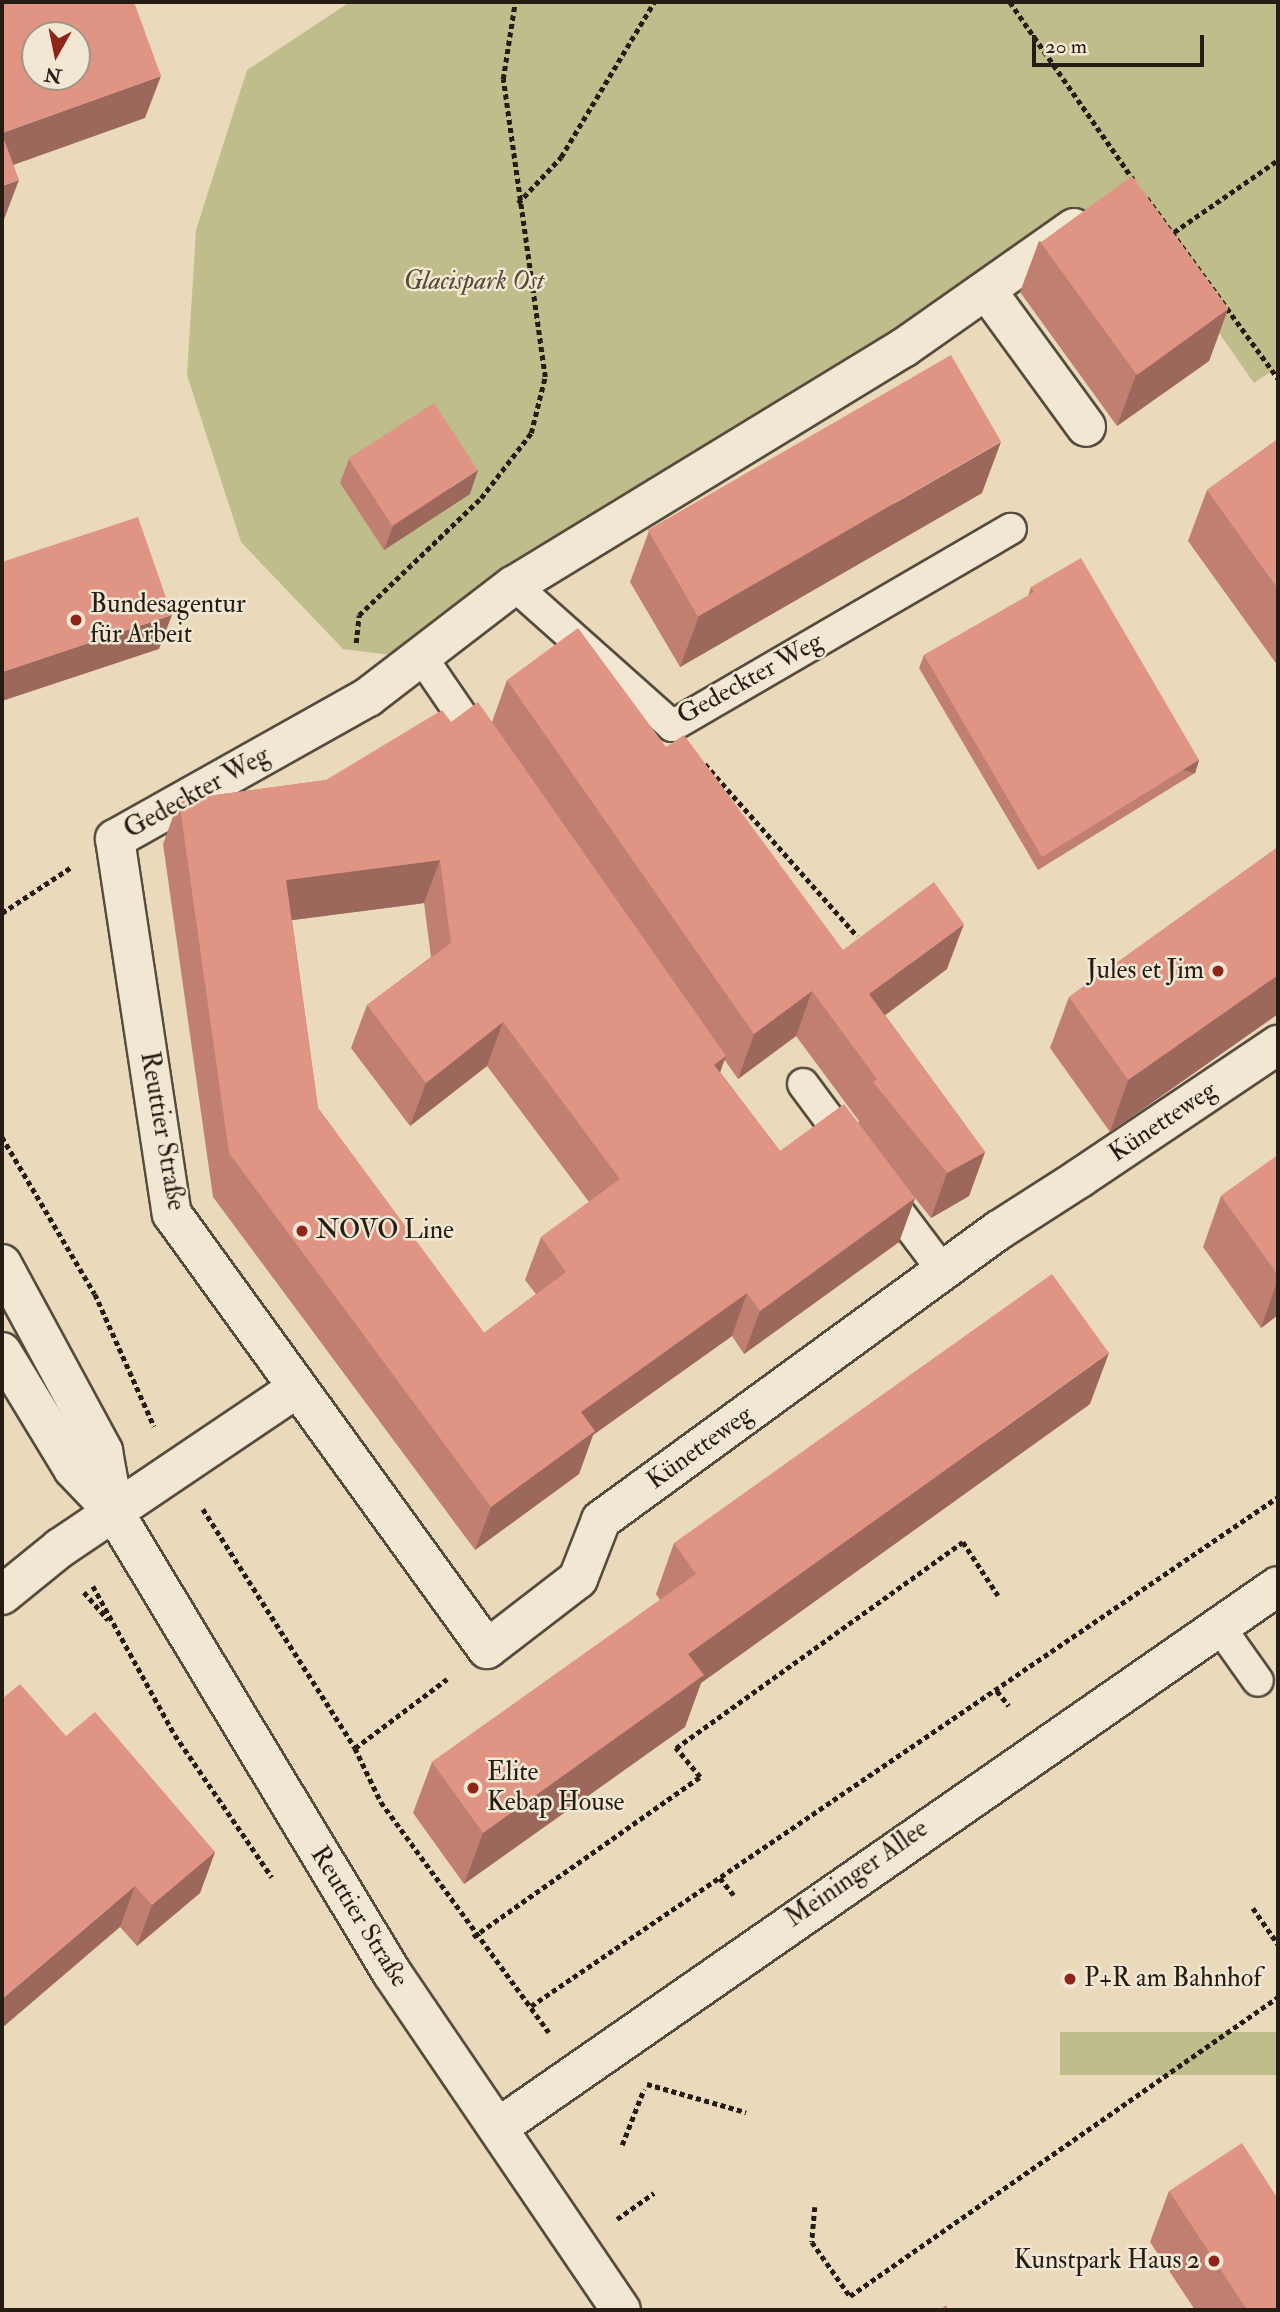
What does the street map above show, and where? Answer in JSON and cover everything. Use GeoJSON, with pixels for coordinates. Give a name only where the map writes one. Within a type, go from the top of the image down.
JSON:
{"type":"FeatureCollection","features":[{"type":"Feature","properties":{"kind":"street","name":"Gedeckter Weg"},"geometry":{"type":"LineString","coordinates":[[115,839],[368,697],[423,659],[514,585],[987,291],[1128,196]]}},
{"type":"Feature","properties":{"kind":"street"},"geometry":{"type":"LineString","coordinates":[[987,291],[1086,427]]}},
{"type":"Feature","properties":{"kind":"street","name":"Reuttier Straße"},"geometry":{"type":"LineString","coordinates":[[115,839],[172,1214],[487,1649]]}},
{"type":"Feature","properties":{"kind":"street","name":"Künetteweg"},"geometry":{"type":"LineString","coordinates":[[487,1649],[578,1579],[601,1520],[943,1271],[1278,1045]]}},
{"type":"Feature","properties":{"kind":"street","name":"Reuttier Straße"},"geometry":{"type":"LineString","coordinates":[[2,1264],[103,1451],[114,1513]]}},
{"type":"Feature","properties":{"kind":"street","name":"Reuttier Straße"},"geometry":{"type":"LineString","coordinates":[[2,1352],[73,1469],[114,1513],[392,1973],[621,2310]]}},
{"type":"Feature","properties":{"kind":"street"},"geometry":{"type":"LineString","coordinates":[[2,1595],[178,1467],[296,1388]]}},
{"type":"Feature","properties":{"kind":"street","name":"Meininger Allee"},"geometry":{"type":"LineString","coordinates":[[499,2127],[575,2071],[1278,1586]]}},
{"type":"Feature","properties":{"kind":"lane","name":"Gedeckter Weg"},"geometry":{"type":"LineString","coordinates":[[514,585],[672,726],[1011,529]]}},
{"type":"Feature","properties":{"kind":"lane"},"geometry":{"type":"LineString","coordinates":[[423,659],[505,778]]}},
{"type":"Feature","properties":{"kind":"lane"},"geometry":{"type":"LineString","coordinates":[[803,1084],[943,1271]]}},
{"type":"Feature","properties":{"kind":"lane"},"geometry":{"type":"LineString","coordinates":[[1219,1626],[1258,1681]]}},
{"type":"Feature","properties":{"kind":"path"},"geometry":{"type":"LineString","coordinates":[[368,697],[354,660],[359,615],[481,498],[531,433],[545,377],[517,204],[503,79],[515,2]]}},
{"type":"Feature","properties":{"kind":"path"},"geometry":{"type":"LineString","coordinates":[[517,204],[561,158],[654,2]]}},
{"type":"Feature","properties":{"kind":"path"},"geometry":{"type":"LineString","coordinates":[[1010,2],[1136,183],[1128,196],[1174,232],[1278,378]]}},
{"type":"Feature","properties":{"kind":"path"},"geometry":{"type":"LineString","coordinates":[[1174,232],[1278,160]]}},
{"type":"Feature","properties":{"kind":"path"},"geometry":{"type":"LineString","coordinates":[[672,726],[857,936]]}},
{"type":"Feature","properties":{"kind":"path"},"geometry":{"type":"LineString","coordinates":[[2,913],[115,839]]}},
{"type":"Feature","properties":{"kind":"path"},"geometry":{"type":"LineString","coordinates":[[2,1137],[95,1294],[178,1467],[355,1748],[381,1802],[473,1937],[531,2006],[575,2071]]}},
{"type":"Feature","properties":{"kind":"path"},"geometry":{"type":"LineString","coordinates":[[531,2006],[1278,1497]]}},
{"type":"Feature","properties":{"kind":"path"},"geometry":{"type":"LineString","coordinates":[[473,1937],[699,1777],[676,1748],[963,1542],[998,1595]]}},
{"type":"Feature","properties":{"kind":"path"},"geometry":{"type":"LineString","coordinates":[[355,1748],[487,1649]]}},
{"type":"Feature","properties":{"kind":"path"},"geometry":{"type":"LineString","coordinates":[[997,1691],[1009,1706]]}},
{"type":"Feature","properties":{"kind":"path"},"geometry":{"type":"LineString","coordinates":[[720,1878],[734,1895]]}},
{"type":"Feature","properties":{"kind":"path"},"geometry":{"type":"LineString","coordinates":[[1253,1908],[1278,1944]]}},
{"type":"Feature","properties":{"kind":"path"},"geometry":{"type":"LineString","coordinates":[[815,2207],[812,2242],[850,2296],[1278,1997]]}},
{"type":"Feature","properties":{"kind":"path"},"geometry":{"type":"LineString","coordinates":[[622,2145],[646,2084],[746,2112]]}},
{"type":"Feature","properties":{"kind":"green space","name":"Glacispark Ost"},"geometry":{"type":"Polygon","coordinates":[[[350,2],[1278,2],[1278,367],[1254,383],[1133,210],[423,659],[343,649],[241,542],[187,375],[196,230],[247,70],[350,2]]]}},
{"type":"Feature","properties":{"kind":"green space"},"geometry":{"type":"Polygon","coordinates":[[[1060,2032],[1278,2032],[1278,2075],[1060,2075],[1060,2032]]]}},
{"type":"Feature","properties":{"kind":"building"},"geometry":{"type":"Polygon","coordinates":[[[2,2],[134,2],[161,76],[2,133],[2,2]]]}},
{"type":"Feature","properties":{"kind":"building"},"geometry":{"type":"Polygon","coordinates":[[[2,134],[19,180],[2,186],[2,134]]]}},
{"type":"Feature","properties":{"kind":"building"},"geometry":{"type":"Polygon","coordinates":[[[1132,176],[1228,309],[1137,375],[1041,242],[1132,176]]]}},
{"type":"Feature","properties":{"kind":"building"},"geometry":{"type":"Polygon","coordinates":[[[951,355],[1001,442],[698,617],[648,530],[951,355]]]}},
{"type":"Feature","properties":{"kind":"building"},"geometry":{"type":"Polygon","coordinates":[[[434,403],[478,470],[392,526],[348,459],[434,403]]]}},
{"type":"Feature","properties":{"kind":"building"},"geometry":{"type":"Polygon","coordinates":[[[1278,439],[1278,589],[1207,490],[1278,439]]]}},
{"type":"Feature","properties":{"kind":"building","name":"Bundesagentur für Arbeit"},"geometry":{"type":"Polygon","coordinates":[[[138,517],[172,615],[2,672],[2,562],[138,517]]]}},
{"type":"Feature","properties":{"kind":"building"},"geometry":{"type":"Polygon","coordinates":[[[1081,558],[1199,760],[1042,857],[924,655],[1034,592],[1031,587],[1081,558]]]}},
{"type":"Feature","properties":{"kind":"building"},"geometry":{"type":"Polygon","coordinates":[[[578,628],[666,747],[684,735],[843,950],[934,882],[964,924],[869,994],[985,1152],[947,1173],[873,1082],[877,1079],[812,991],[754,1034],[507,680],[578,628]]]}},
{"type":"Feature","properties":{"kind":"building"},"geometry":{"type":"Polygon","coordinates":[[[478,702],[726,1056],[714,1065],[780,1151],[844,1104],[915,1198],[760,1311],[747,1293],[581,1412],[595,1431],[491,1507],[229,1153],[179,800],[326,780],[442,710],[451,722],[478,702]],[[440,860],[286,880],[318,1108],[484,1333],[566,1272],[541,1237],[620,1179],[503,1022],[426,1083],[367,1005],[451,943],[440,860]]]}},
{"type":"Feature","properties":{"kind":"building"},"geometry":{"type":"Polygon","coordinates":[[[1278,847],[1278,975],[1128,1080],[1069,997],[1278,847]]]}},
{"type":"Feature","properties":{"kind":"building"},"geometry":{"type":"Polygon","coordinates":[[[1278,1155],[1278,1275],[1221,1196],[1278,1155]]]}},
{"type":"Feature","properties":{"kind":"building"},"geometry":{"type":"Polygon","coordinates":[[[1052,1274],[1109,1353],[688,1654],[704,1675],[483,1833],[432,1762],[696,1574],[674,1543],[1052,1274]]]}},
{"type":"Feature","properties":{"kind":"building"},"geometry":{"type":"Polygon","coordinates":[[[20,1684],[66,1736],[95,1712],[215,1852],[152,1905],[135,1886],[2,1999],[2,1699],[20,1684]]]}},
{"type":"Feature","properties":{"kind":"building"},"geometry":{"type":"Polygon","coordinates":[[[1242,2143],[1278,2199],[1278,2310],[1247,2310],[1169,2191],[1242,2143]]]}},
{"type":"Feature","properties":{"kind":"place","name":"Bundesagentur für Arbeit"},"geometry":{"type":"Point","coordinates":[76,620]}},
{"type":"Feature","properties":{"kind":"place","name":"Jules et Jim"},"geometry":{"type":"Point","coordinates":[1218,971]}},
{"type":"Feature","properties":{"kind":"place","name":"NOVO Line"},"geometry":{"type":"Point","coordinates":[302,1231]}},
{"type":"Feature","properties":{"kind":"place","name":"Elite Kebap House"},"geometry":{"type":"Point","coordinates":[473,1788]}},
{"type":"Feature","properties":{"kind":"place","name":"P+R am Bahnhof"},"geometry":{"type":"Point","coordinates":[1070,1979]}},
{"type":"Feature","properties":{"kind":"place","name":"Kunstpark Haus 2"},"geometry":{"type":"Point","coordinates":[1214,2261]}}]}
